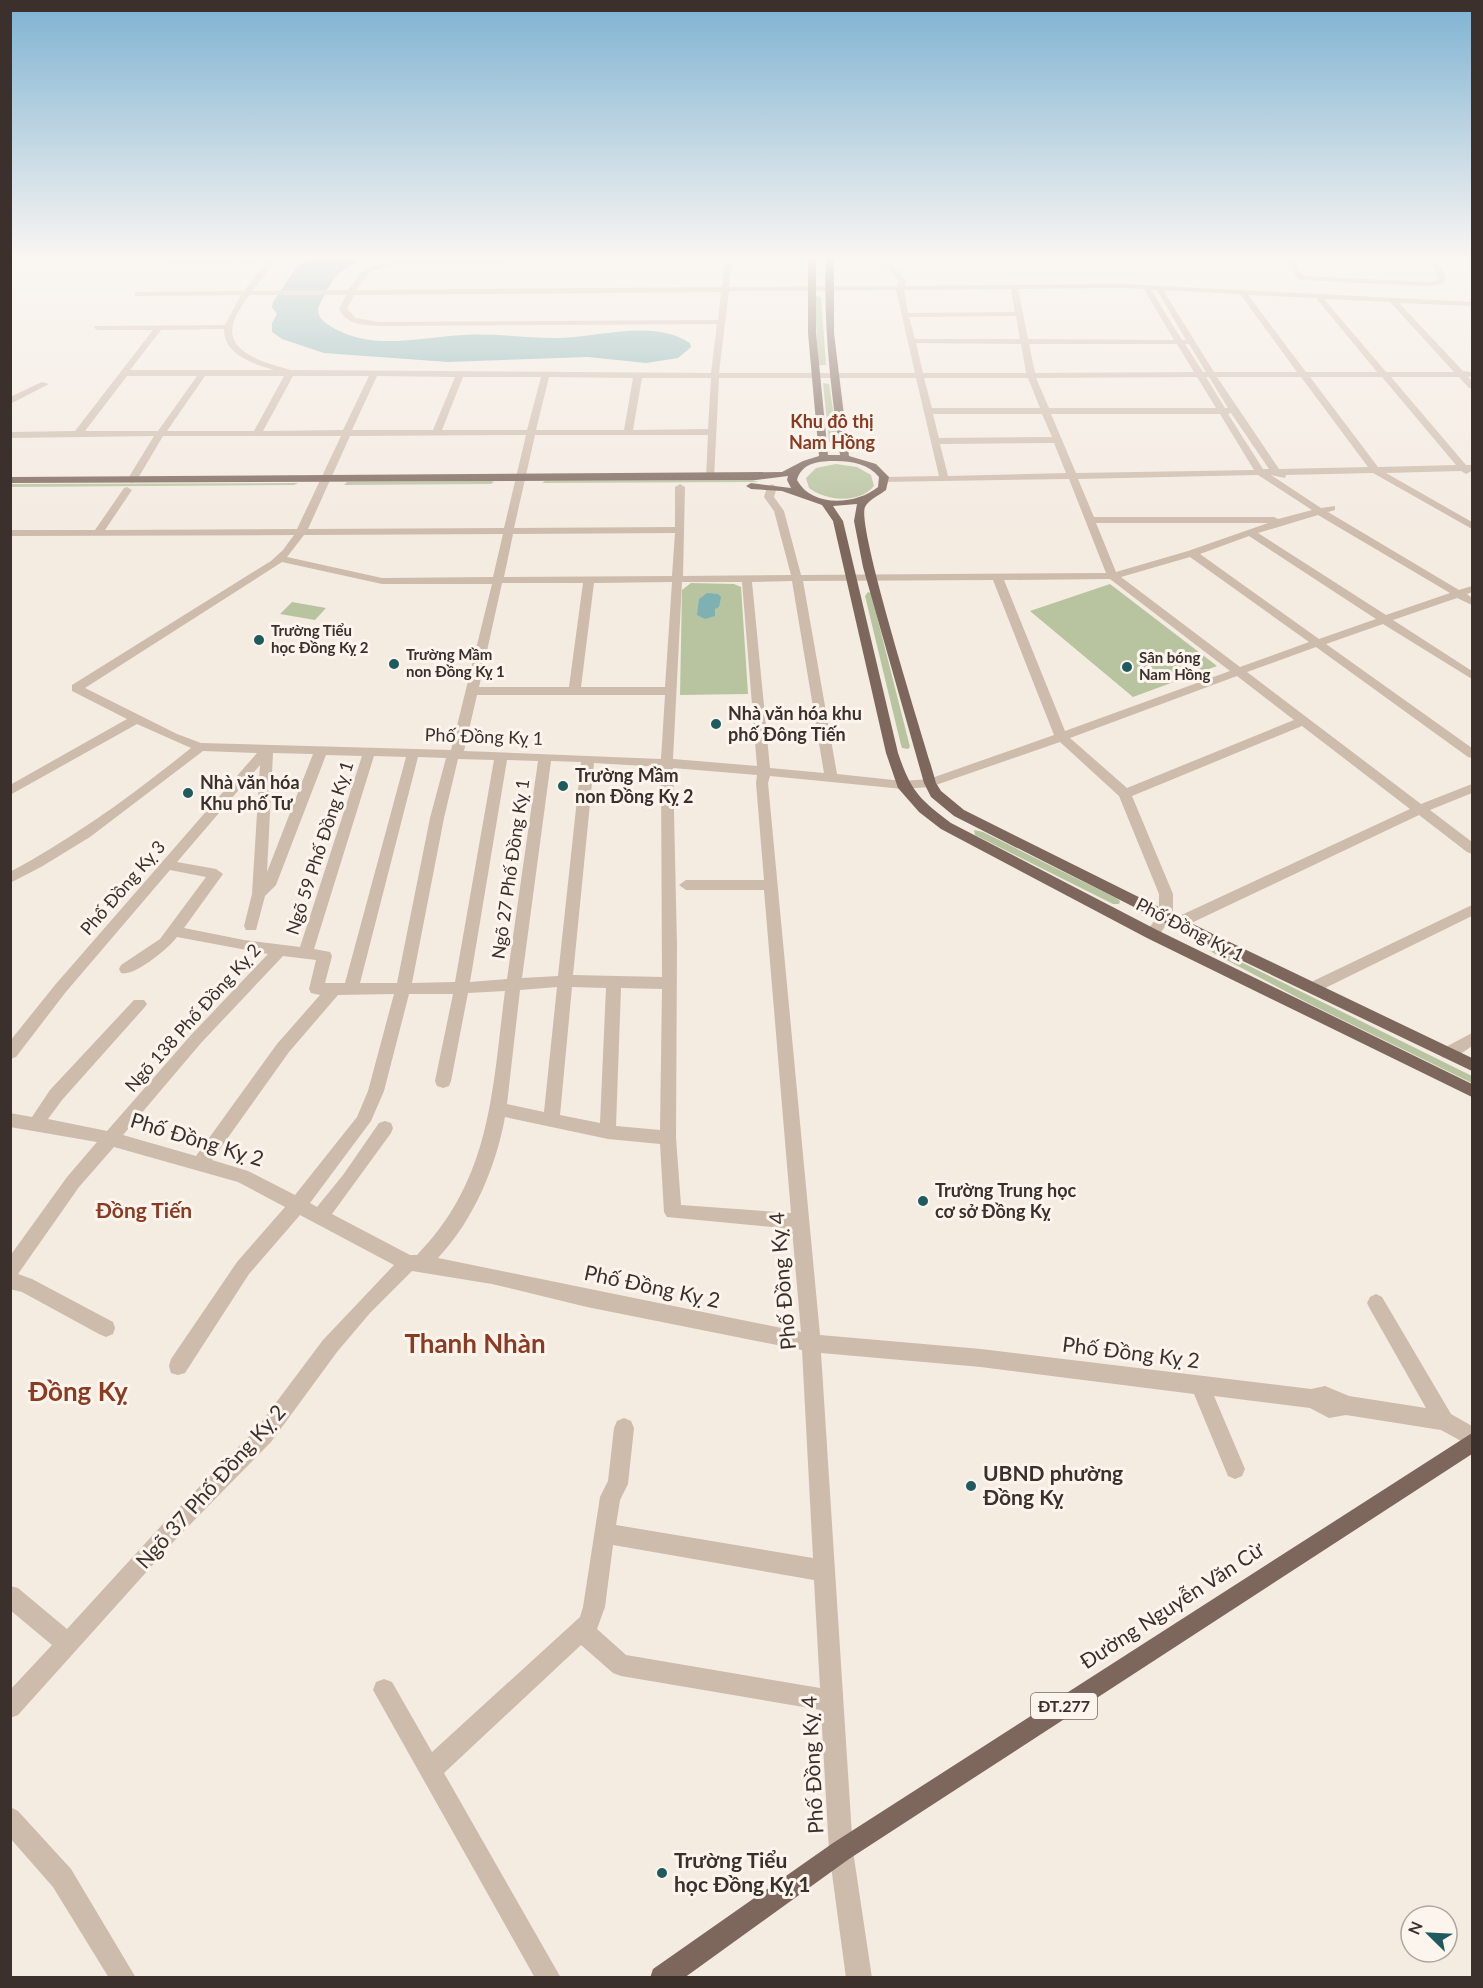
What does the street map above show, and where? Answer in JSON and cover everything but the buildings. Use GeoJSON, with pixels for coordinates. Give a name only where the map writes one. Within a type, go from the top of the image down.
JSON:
{"type":"FeatureCollection","features":[{"type":"Feature","properties":{"kind":"main road"},"geometry":{"type":"LineString","coordinates":[[813,351],[824,458]]}},
{"type":"Feature","properties":{"kind":"main road"},"geometry":{"type":"LineString","coordinates":[[832,351],[845,458]]}},
{"type":"Feature","properties":{"kind":"main road"},"geometry":{"type":"LineString","coordinates":[[10,489],[127,490],[778,476],[824,458],[845,458],[874,466],[884,480],[881,491],[867,499],[850,503],[826,502],[772,487],[680,488],[519,483]]}},
{"type":"Feature","properties":{"kind":"main road"},"geometry":{"type":"LineString","coordinates":[[800,493],[793,485],[792,478],[801,466]]}},
{"type":"Feature","properties":{"kind":"main road"},"geometry":{"type":"LineString","coordinates":[[10,480],[323,484]]}},
{"type":"Feature","properties":{"kind":"main road"},"geometry":{"type":"LineString","coordinates":[[867,499],[860,507],[858,522],[871,578],[930,783]]}},
{"type":"Feature","properties":{"kind":"main road"},"geometry":{"type":"LineString","coordinates":[[826,502],[838,521],[892,753],[903,785]]}},
{"type":"Feature","properties":{"kind":"main road","name":"Phố Đồng Kỵ 1"},"geometry":{"type":"LineString","coordinates":[[930,783],[936,794],[959,813],[1473,1065]]}},
{"type":"Feature","properties":{"kind":"main road","name":"Phố Đồng Kỵ 1"},"geometry":{"type":"LineString","coordinates":[[903,785],[924,809],[946,826],[1152,934],[1473,1091]]}},
{"type":"Feature","properties":{"kind":"main road","name":"Đường Nguyễn Văn Cừ"},"geometry":{"type":"LineString","coordinates":[[662,1977],[841,1851],[1473,1443]]}},
{"type":"Feature","properties":{"kind":"street"},"geometry":{"type":"LineString","coordinates":[[78,434],[141,351]]}},
{"type":"Feature","properties":{"kind":"street"},"geometry":{"type":"LineString","coordinates":[[237,351],[249,358],[290,373]]}},
{"type":"Feature","properties":{"kind":"street"},"geometry":{"type":"LineString","coordinates":[[711,477],[717,351]]}},
{"type":"Feature","properties":{"kind":"street"},"geometry":{"type":"LineString","coordinates":[[913,351],[944,479]]}},
{"type":"Feature","properties":{"kind":"street"},"geometry":{"type":"LineString","coordinates":[[1025,351],[1031,375],[1113,576],[1473,849]]}},
{"type":"Feature","properties":{"kind":"street"},"geometry":{"type":"LineString","coordinates":[[1185,351],[1260,472],[1321,512],[1473,602]]}},
{"type":"Feature","properties":{"kind":"street"},"geometry":{"type":"LineString","coordinates":[[1198,351],[1234,411],[1276,472],[1332,508],[1472,589]]}},
{"type":"Feature","properties":{"kind":"street"},"geometry":{"type":"LineString","coordinates":[[1285,351],[1376,471],[1473,526]]}},
{"type":"Feature","properties":{"kind":"street"},"geometry":{"type":"LineString","coordinates":[[1363,351],[1462,468],[1473,474]]}},
{"type":"Feature","properties":{"kind":"street"},"geometry":{"type":"LineString","coordinates":[[1439,351],[1473,386]]}},
{"type":"Feature","properties":{"kind":"street"},"geometry":{"type":"LineString","coordinates":[[265,373],[272,371],[273,367]]}},
{"type":"Feature","properties":{"kind":"street"},"geometry":{"type":"LineString","coordinates":[[125,373],[1473,374]]}},
{"type":"Feature","properties":{"kind":"street"},"geometry":{"type":"LineString","coordinates":[[257,434],[290,373]]}},
{"type":"Feature","properties":{"kind":"street"},"geometry":{"type":"LineString","coordinates":[[132,480],[202,374]]}},
{"type":"Feature","properties":{"kind":"street"},"geometry":{"type":"LineString","coordinates":[[374,374],[301,532],[280,559],[382,581],[1113,576],[1192,553],[1286,520],[1332,508]]}},
{"type":"Feature","properties":{"kind":"street"},"geometry":{"type":"LineString","coordinates":[[436,433],[460,374]]}},
{"type":"Feature","properties":{"kind":"street"},"geometry":{"type":"LineString","coordinates":[[178,1366],[243,1268],[299,1204],[363,1121],[376,1091],[403,989],[437,818],[474,691],[507,532],[546,374]]}},
{"type":"Feature","properties":{"kind":"street"},"geometry":{"type":"LineString","coordinates":[[628,432],[638,375]]}},
{"type":"Feature","properties":{"kind":"street"},"geometry":{"type":"LineString","coordinates":[[10,401],[45,384]]}},
{"type":"Feature","properties":{"kind":"street"},"geometry":{"type":"LineString","coordinates":[[928,411],[1234,411]]}},
{"type":"Feature","properties":{"kind":"street"},"geometry":{"type":"LineString","coordinates":[[10,435],[713,432]]}},
{"type":"Feature","properties":{"kind":"street"},"geometry":{"type":"LineString","coordinates":[[935,441],[1057,440]]}},
{"type":"Feature","properties":{"kind":"street"},"geometry":{"type":"LineString","coordinates":[[884,480],[1473,468]]}},
{"type":"Feature","properties":{"kind":"street"},"geometry":{"type":"LineString","coordinates":[[772,487],[769,497],[779,512],[797,579],[831,778]]}},
{"type":"Feature","properties":{"kind":"street"},"geometry":{"type":"LineString","coordinates":[[680,488],[680,530],[668,763],[670,983],[668,1138],[673,1212],[801,1222]]}},
{"type":"Feature","properties":{"kind":"street"},"geometry":{"type":"LineString","coordinates":[[98,532],[127,490]]}},
{"type":"Feature","properties":{"kind":"street"},"geometry":{"type":"LineString","coordinates":[[1091,520],[1286,520]]}},
{"type":"Feature","properties":{"kind":"street"},"geometry":{"type":"LineString","coordinates":[[10,533],[680,530]]}},
{"type":"Feature","properties":{"kind":"street"},"geometry":{"type":"LineString","coordinates":[[1251,533],[1473,676]]}},
{"type":"Feature","properties":{"kind":"street"},"geometry":{"type":"LineString","coordinates":[[1192,553],[1473,754]]}},
{"type":"Feature","properties":{"kind":"street","name":"Phố Đồng Kỵ 1"},"geometry":{"type":"LineString","coordinates":[[280,559],[76,688],[173,737],[201,747],[588,759],[668,763],[903,785],[930,783]]}},
{"type":"Feature","properties":{"kind":"street"},"geometry":{"type":"LineString","coordinates":[[998,578],[1061,736],[1125,794],[1166,894],[1166,915],[1152,934]]}},
{"type":"Feature","properties":{"kind":"street","name":"Phố Đồng Kỵ 4"},"geometry":{"type":"LineString","coordinates":[[747,580],[764,772],[762,783],[811,1343],[841,1851],[859,1977]]}},
{"type":"Feature","properties":{"kind":"street"},"geometry":{"type":"LineString","coordinates":[[575,690],[589,581]]}},
{"type":"Feature","properties":{"kind":"street"},"geometry":{"type":"LineString","coordinates":[[930,783],[1385,618],[1472,589]]}},
{"type":"Feature","properties":{"kind":"street"},"geometry":{"type":"LineString","coordinates":[[474,691],[671,691]]}},
{"type":"Feature","properties":{"kind":"street"},"geometry":{"type":"LineString","coordinates":[[10,791],[136,719]]}},
{"type":"Feature","properties":{"kind":"street"},"geometry":{"type":"LineString","coordinates":[[1125,794],[1305,720]]}},
{"type":"Feature","properties":{"kind":"street"},"geometry":{"type":"LineString","coordinates":[[10,878],[84,837],[201,747]]}},
{"type":"Feature","properties":{"kind":"street"},"geometry":{"type":"LineString","coordinates":[[251,926],[259,894],[267,749]]}},
{"type":"Feature","properties":{"kind":"street","name":"Phố Đồng Kỵ 3"},"geometry":{"type":"LineString","coordinates":[[10,1053],[60,988],[267,749]]}},
{"type":"Feature","properties":{"kind":"street"},"geometry":{"type":"LineString","coordinates":[[259,894],[269,885],[321,751]]}},
{"type":"Feature","properties":{"kind":"street","name":"Ngõ 59 Phố Đồng Kỵ 1"},"geometry":{"type":"LineString","coordinates":[[305,954],[369,753]]}},
{"type":"Feature","properties":{"kind":"street"},"geometry":{"type":"LineString","coordinates":[[351,990],[413,754]]}},
{"type":"Feature","properties":{"kind":"street"},"geometry":{"type":"LineString","coordinates":[[443,1081],[501,757]]}},
{"type":"Feature","properties":{"kind":"street","name":"Ngõ 27 Phố Đồng Kỵ 1"},"geometry":{"type":"LineString","coordinates":[[499,1109],[513,986],[545,758]]}},
{"type":"Feature","properties":{"kind":"street"},"geometry":{"type":"LineString","coordinates":[[551,1119],[563,981],[588,759]]}},
{"type":"Feature","properties":{"kind":"street"},"geometry":{"type":"LineString","coordinates":[[1180,922],[1421,809],[1473,788]]}},
{"type":"Feature","properties":{"kind":"street"},"geometry":{"type":"LineString","coordinates":[[126,969],[165,943],[216,874],[167,865]]}},
{"type":"Feature","properties":{"kind":"street"},"geometry":{"type":"LineString","coordinates":[[686,885],[771,885]]}},
{"type":"Feature","properties":{"kind":"street"},"geometry":{"type":"LineString","coordinates":[[1312,988],[1473,910]]}},
{"type":"Feature","properties":{"kind":"street"},"geometry":{"type":"LineString","coordinates":[[174,931],[325,956],[316,989],[461,988],[563,981],[670,983]]}},
{"type":"Feature","properties":{"kind":"street","name":"Ngõ 138 Phố Đồng Kỵ 2"},"geometry":{"type":"LineString","coordinates":[[10,1271],[73,1182],[196,1039],[280,950]]}},
{"type":"Feature","properties":{"kind":"street"},"geometry":{"type":"LineString","coordinates":[[608,1132],[614,982]]}},
{"type":"Feature","properties":{"kind":"street"},"geometry":{"type":"LineString","coordinates":[[200,1164],[283,1048],[333,990]]}},
{"type":"Feature","properties":{"kind":"street"},"geometry":{"type":"LineString","coordinates":[[36,1124],[56,1095],[139,1004]]}},
{"type":"Feature","properties":{"kind":"street"},"geometry":{"type":"LineString","coordinates":[[1448,1053],[1473,1039]]}},
{"type":"Feature","properties":{"kind":"street"},"geometry":{"type":"LineString","coordinates":[[499,1109],[608,1132],[668,1138]]}},
{"type":"Feature","properties":{"kind":"street","name":"Ngõ 37 Phố Đồng Kỵ 2"},"geometry":{"type":"LineString","coordinates":[[10,1707],[216,1483],[264,1436],[330,1346],[364,1307],[415,1263],[437,1248],[468,1200],[487,1153],[499,1109]]}},
{"type":"Feature","properties":{"kind":"street","name":"Phố Đồng Kỵ 2"},"geometry":{"type":"LineString","coordinates":[[10,1120],[111,1138],[242,1176],[415,1263],[811,1343],[981,1358],[1312,1399],[1329,1408],[1346,1405],[1444,1420],[1473,1437]]}},
{"type":"Feature","properties":{"kind":"street"},"geometry":{"type":"LineString","coordinates":[[320,1216],[350,1180],[385,1128]]}},
{"type":"Feature","properties":{"kind":"street"},"geometry":{"type":"LineString","coordinates":[[10,1280],[26,1285],[106,1328]]}},
{"type":"Feature","properties":{"kind":"street"},"geometry":{"type":"LineString","coordinates":[[1376,1303],[1444,1420]]}},
{"type":"Feature","properties":{"kind":"street"},"geometry":{"type":"LineString","coordinates":[[1200,1385],[1235,1469]]}},
{"type":"Feature","properties":{"kind":"street"},"geometry":{"type":"LineString","coordinates":[[430,1770],[588,1624],[594,1607],[610,1497],[618,1484],[624,1428]]}},
{"type":"Feature","properties":{"kind":"street"},"geometry":{"type":"LineString","coordinates":[[605,1533],[825,1571]]}},
{"type":"Feature","properties":{"kind":"street"},"geometry":{"type":"LineString","coordinates":[[10,1596],[67,1643]]}},
{"type":"Feature","properties":{"kind":"street"},"geometry":{"type":"LineString","coordinates":[[581,1630],[621,1665],[832,1701]]}},
{"type":"Feature","properties":{"kind":"street"},"geometry":{"type":"LineString","coordinates":[[384,1690],[549,1977]]}},
{"type":"Feature","properties":{"kind":"street"},"geometry":{"type":"LineString","coordinates":[[10,1819],[62,1878],[124,1977]]}},
{"type":"Feature","properties":{"kind":"green space"},"geometry":{"type":"Polygon","coordinates":[[[817,351],[825,351],[826,365],[818,365],[817,351]]]}},
{"type":"Feature","properties":{"kind":"green space"},"geometry":{"type":"Polygon","coordinates":[[[823,383],[829,384],[838,441],[836,443],[829,442],[823,383]]]}},
{"type":"Feature","properties":{"kind":"green space"},"geometry":{"type":"Polygon","coordinates":[[[836,464],[857,467],[871,475],[874,486],[860,496],[842,499],[824,496],[809,488],[806,478],[816,468],[836,464]]]}},
{"type":"Feature","properties":{"kind":"green space"},"geometry":{"type":"Polygon","coordinates":[[[753,480],[758,482],[542,483],[545,481],[753,480]]]}},
{"type":"Feature","properties":{"kind":"green space"},"geometry":{"type":"Polygon","coordinates":[[[347,482],[494,482],[491,484],[344,485],[347,482]]]}},
{"type":"Feature","properties":{"kind":"green space"},"geometry":{"type":"Polygon","coordinates":[[[298,483],[294,485],[10,487],[11,484],[298,483]]]}},
{"type":"Feature","properties":{"kind":"green space"},"geometry":{"type":"Polygon","coordinates":[[[691,583],[734,584],[741,587],[748,694],[680,695],[682,590],[691,583]]]}},
{"type":"Feature","properties":{"kind":"green space"},"geometry":{"type":"Polygon","coordinates":[[[1110,584],[1217,666],[1133,697],[1030,611],[1110,584]]]}},
{"type":"Feature","properties":{"kind":"green space"},"geometry":{"type":"Polygon","coordinates":[[[868,592],[871,593],[910,747],[908,749],[902,748],[901,745],[865,596],[868,592]]]}},
{"type":"Feature","properties":{"kind":"green space"},"geometry":{"type":"Polygon","coordinates":[[[292,602],[326,608],[315,620],[280,614],[292,602]]]}},
{"type":"Feature","properties":{"kind":"green space"},"geometry":{"type":"Polygon","coordinates":[[[974,830],[983,832],[1116,898],[1120,901],[1119,904],[1113,904],[975,835],[974,830]]]}},
{"type":"Feature","properties":{"kind":"green space"},"geometry":{"type":"Polygon","coordinates":[[[1211,947],[1472,1076],[1472,1083],[1308,1003],[1215,954],[1209,950],[1211,947]]]}},
{"type":"Feature","properties":{"kind":"water"},"geometry":{"type":"Polygon","coordinates":[[[317,351],[687,351],[678,358],[646,363],[588,357],[448,362],[317,351]]]}},
{"type":"Feature","properties":{"kind":"water"},"geometry":{"type":"Polygon","coordinates":[[[707,593],[718,594],[721,597],[719,607],[715,609],[715,616],[705,619],[697,615],[699,599],[707,593]]]}},
{"type":"Feature","properties":{"kind":"place","name":"Trường Tiểu học Đồng Kỵ 2"},"geometry":{"type":"Point","coordinates":[259,640]}},
{"type":"Feature","properties":{"kind":"place","name":"Trường Mầm non Đồng Kỵ 1"},"geometry":{"type":"Point","coordinates":[394,664]}},
{"type":"Feature","properties":{"kind":"place","name":"Sân bóng Nam Hồng"},"geometry":{"type":"Point","coordinates":[1127,667]}},
{"type":"Feature","properties":{"kind":"place","name":"Nhà văn hóa khu phố Đông Tiến"},"geometry":{"type":"Point","coordinates":[716,724]}},
{"type":"Feature","properties":{"kind":"place","name":"Trường Mầm non Đồng Kỵ 2"},"geometry":{"type":"Point","coordinates":[563,786]}},
{"type":"Feature","properties":{"kind":"place","name":"Nhà văn hóa Khu phố Tư"},"geometry":{"type":"Point","coordinates":[188,793]}},
{"type":"Feature","properties":{"kind":"place","name":"Trường Trung học cơ sở Đồng Kỵ"},"geometry":{"type":"Point","coordinates":[923,1201]}},
{"type":"Feature","properties":{"kind":"place","name":"UBND phường Đồng Kỵ"},"geometry":{"type":"Point","coordinates":[971,1486]}},
{"type":"Feature","properties":{"kind":"place","name":"Trường Tiểu học Đồng Kỵ 1"},"geometry":{"type":"Point","coordinates":[662,1873]}},
{"type":"Feature","properties":{"kind":"district","name":"Khu đô thị Nam Hồng"},"geometry":{"type":"Point","coordinates":[832,432]}},
{"type":"Feature","properties":{"kind":"district","name":"Đồng Tiến"},"geometry":{"type":"Point","coordinates":[144,1211]}},
{"type":"Feature","properties":{"kind":"district","name":"Thanh Nhàn"},"geometry":{"type":"Point","coordinates":[475,1344]}},
{"type":"Feature","properties":{"kind":"district","name":"Đồng Kỵ"},"geometry":{"type":"Point","coordinates":[78,1392]}}]}
